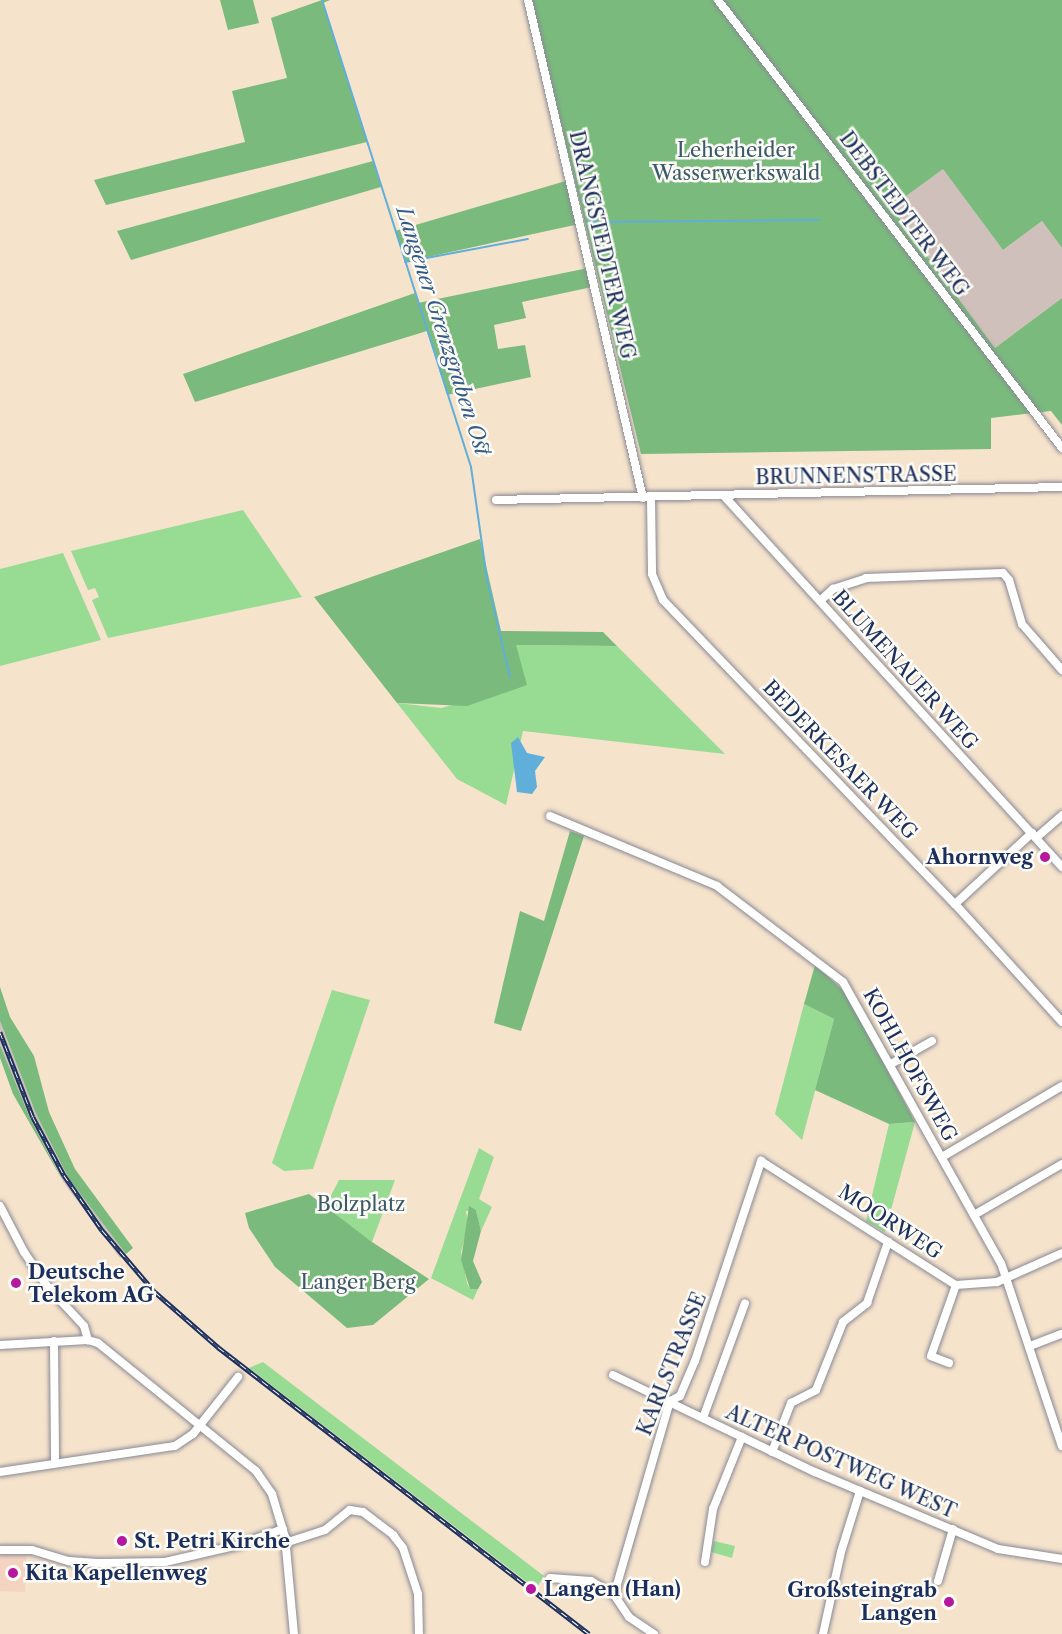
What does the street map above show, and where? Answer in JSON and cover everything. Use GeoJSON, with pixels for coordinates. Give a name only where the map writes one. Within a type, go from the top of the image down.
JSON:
{"type":"FeatureCollection","features":[{"type":"Feature","properties":{"kind":"street","name":"DRANGSTEDTER WEG"},"geometry":{"type":"LineString","coordinates":[[528,0],[647,498]]}},
{"type":"Feature","properties":{"kind":"street","name":"DEBSTEDTER WEG"},"geometry":{"type":"LineString","coordinates":[[718,0],[1062,448]]}},
{"type":"Feature","properties":{"kind":"street","name":"BRUNNENSTRASSE"},"geometry":{"type":"LineString","coordinates":[[496,500],[1062,487]]}},
{"type":"Feature","properties":{"kind":"street","name":"BLUMENAUER WEG"},"geometry":{"type":"LineString","coordinates":[[724,496],[1062,867]]}},
{"type":"Feature","properties":{"kind":"street","name":"BEDERKESAER WEG"},"geometry":{"type":"LineString","coordinates":[[647,498],[652,574],[663,600],[955,904],[1062,1022]]}},
{"type":"Feature","properties":{"kind":"street"},"geometry":{"type":"LineString","coordinates":[[820,601],[833,589],[866,578],[1003,573],[1009,580],[1022,624],[1062,670]]}},
{"type":"Feature","properties":{"kind":"street"},"geometry":{"type":"LineString","coordinates":[[955,904],[1062,814]]}},
{"type":"Feature","properties":{"kind":"street","name":"KOHLHOFSWEG"},"geometry":{"type":"LineString","coordinates":[[550,816],[695,876],[735,898],[843,982],[891,1064],[1007,1277],[1062,1446]]}},
{"type":"Feature","properties":{"kind":"street"},"geometry":{"type":"LineString","coordinates":[[891,1064],[932,1041]]}},
{"type":"Feature","properties":{"kind":"street"},"geometry":{"type":"LineString","coordinates":[[942,1157],[1060,1088]]}},
{"type":"Feature","properties":{"kind":"street","name":"MOORWEG"},"geometry":{"type":"LineString","coordinates":[[761,1161],[956,1285]]}},
{"type":"Feature","properties":{"kind":"street","name":"KARLSTRASSE"},"geometry":{"type":"LineString","coordinates":[[614,1595],[670,1401],[680,1396],[695,1361],[761,1161]]}},
{"type":"Feature","properties":{"kind":"street"},"geometry":{"type":"LineString","coordinates":[[974,1215],[1062,1164]]}},
{"type":"Feature","properties":{"kind":"street"},"geometry":{"type":"LineString","coordinates":[[0,1206],[35,1269],[84,1326],[88,1340]]}},
{"type":"Feature","properties":{"kind":"street"},"geometry":{"type":"LineString","coordinates":[[772,1452],[791,1403],[816,1390],[843,1322],[867,1303],[888,1242]]}},
{"type":"Feature","properties":{"kind":"street"},"geometry":{"type":"LineString","coordinates":[[949,1363],[931,1356],[956,1285],[997,1282],[1062,1254]]}},
{"type":"Feature","properties":{"kind":"street"},"geometry":{"type":"LineString","coordinates":[[703,1418],[745,1304]]}},
{"type":"Feature","properties":{"kind":"street"},"geometry":{"type":"LineString","coordinates":[[1030,1346],[1062,1334]]}},
{"type":"Feature","properties":{"kind":"street"},"geometry":{"type":"LineString","coordinates":[[0,1345],[88,1340],[98,1343],[256,1471],[272,1494],[283,1528],[294,1634]]}},
{"type":"Feature","properties":{"kind":"street"},"geometry":{"type":"LineString","coordinates":[[54,1341],[55,1461]]}},
{"type":"Feature","properties":{"kind":"street","name":"ALTER POSTWEG WEST"},"geometry":{"type":"LineString","coordinates":[[613,1375],[772,1452],[998,1549],[1062,1559]]}},
{"type":"Feature","properties":{"kind":"street"},"geometry":{"type":"LineString","coordinates":[[0,1472],[55,1461],[175,1446],[193,1434],[198,1423],[238,1377]]}},
{"type":"Feature","properties":{"kind":"street"},"geometry":{"type":"LineString","coordinates":[[705,1562],[712,1509],[742,1437]]}},
{"type":"Feature","properties":{"kind":"street"},"geometry":{"type":"LineString","coordinates":[[823,1634],[841,1552],[861,1491]]}},
{"type":"Feature","properties":{"kind":"street"},"geometry":{"type":"LineString","coordinates":[[285,1543],[325,1530],[350,1510],[363,1512],[393,1535],[403,1548],[418,1594],[419,1634]]}},
{"type":"Feature","properties":{"kind":"street"},"geometry":{"type":"LineString","coordinates":[[0,1550],[32,1550],[80,1562],[165,1562],[235,1546],[283,1528]]}},
{"type":"Feature","properties":{"kind":"street"},"geometry":{"type":"LineString","coordinates":[[938,1581],[953,1530]]}},
{"type":"Feature","properties":{"kind":"street"},"geometry":{"type":"LineString","coordinates":[[550,1578],[591,1581],[614,1595],[629,1617],[654,1634]]}},
{"type":"Feature","properties":{"kind":"shaded area"},"geometry":{"type":"Polygon","coordinates":[[[943,168],[1003,250],[1042,221],[1062,248],[1062,298],[995,348],[891,207],[943,168]]]}},
{"type":"Feature","properties":{"kind":"shaded area"},"geometry":{"type":"Polygon","coordinates":[[[0,1021],[36,1114],[69,1179],[126,1254],[120,1258],[64,1183],[30,1118],[0,1045],[0,1021]]]}},
{"type":"Feature","properties":{"kind":"shaded area","name":"Kita Kapellenweg"},"geometry":{"type":"Polygon","coordinates":[[[0,1554],[26,1555],[25,1592],[0,1591],[0,1554]]]}},
{"type":"Feature","properties":{"kind":"green space"},"geometry":{"type":"Polygon","coordinates":[[[220,0],[253,0],[259,23],[228,30],[220,0]]]}},
{"type":"Feature","properties":{"kind":"green space"},"geometry":{"type":"Polygon","coordinates":[[[322,0],[330,0],[323,3],[367,142],[106,205],[94,180],[245,142],[232,91],[287,78],[271,18],[322,0]]]}},
{"type":"Feature","properties":{"kind":"green space","name":"Leherheider Wasserwerkswald"},"geometry":{"type":"Polygon","coordinates":[[[531,0],[1062,0],[1062,248],[1042,221],[1003,250],[943,169],[891,207],[995,348],[1062,298],[1062,425],[1051,411],[991,418],[991,449],[641,454],[531,0]]]}},
{"type":"Feature","properties":{"kind":"green space"},"geometry":{"type":"Polygon","coordinates":[[[373,161],[381,187],[131,260],[117,231],[373,161]]]}},
{"type":"Feature","properties":{"kind":"green space"},"geometry":{"type":"Polygon","coordinates":[[[569,180],[579,224],[405,262],[395,231],[569,180]]]}},
{"type":"Feature","properties":{"kind":"green space"},"geometry":{"type":"Polygon","coordinates":[[[588,268],[592,287],[522,302],[526,318],[494,325],[498,349],[525,345],[531,377],[447,395],[427,331],[195,402],[183,374],[415,293],[418,303],[588,268]]]}},
{"type":"Feature","properties":{"kind":"green space"},"geometry":{"type":"Polygon","coordinates":[[[243,510],[302,597],[108,638],[92,600],[99,597],[95,588],[88,590],[71,551],[243,510]]]}},
{"type":"Feature","properties":{"kind":"green space"},"geometry":{"type":"Polygon","coordinates":[[[480,539],[501,631],[603,632],[617,646],[516,645],[527,685],[467,706],[397,703],[314,597],[480,539]]]}},
{"type":"Feature","properties":{"kind":"green space"},"geometry":{"type":"Polygon","coordinates":[[[63,553],[101,640],[0,666],[0,569],[63,553]]]}},
{"type":"Feature","properties":{"kind":"green space"},"geometry":{"type":"Polygon","coordinates":[[[515,645],[617,646],[725,754],[523,731],[506,805],[457,779],[397,703],[441,708],[526,685],[515,645]]]}},
{"type":"Feature","properties":{"kind":"green space"},"geometry":{"type":"Polygon","coordinates":[[[570,831],[584,836],[521,1031],[494,1023],[520,911],[544,921],[570,831]]]}},
{"type":"Feature","properties":{"kind":"green space"},"geometry":{"type":"Polygon","coordinates":[[[815,965],[846,993],[915,1122],[889,1124],[815,1090],[834,1019],[804,1004],[815,965]]]}},
{"type":"Feature","properties":{"kind":"green space"},"geometry":{"type":"Polygon","coordinates":[[[0,987],[10,1017],[34,1056],[49,1112],[75,1169],[133,1248],[126,1254],[69,1179],[36,1114],[0,1021],[0,987]]]}},
{"type":"Feature","properties":{"kind":"green space"},"geometry":{"type":"Polygon","coordinates":[[[332,990],[370,1000],[313,1169],[284,1171],[272,1163],[332,990]]]}},
{"type":"Feature","properties":{"kind":"green space"},"geometry":{"type":"Polygon","coordinates":[[[804,1004],[834,1019],[802,1140],[775,1114],[804,1004]]]}},
{"type":"Feature","properties":{"kind":"green space"},"geometry":{"type":"Polygon","coordinates":[[[0,1045],[30,1118],[64,1183],[13,1094],[0,1058],[0,1045]]]}},
{"type":"Feature","properties":{"kind":"green space"},"geometry":{"type":"Polygon","coordinates":[[[915,1122],[885,1232],[866,1221],[889,1124],[915,1122]]]}},
{"type":"Feature","properties":{"kind":"green space"},"geometry":{"type":"Polygon","coordinates":[[[479,1148],[494,1157],[479,1199],[492,1207],[481,1231],[476,1210],[466,1211],[468,1225],[461,1252],[467,1283],[470,1289],[478,1289],[473,1300],[431,1278],[479,1148]]]}},
{"type":"Feature","properties":{"kind":"green space","name":"Bolzplatz"},"geometry":{"type":"Polygon","coordinates":[[[339,1180],[395,1180],[372,1242],[325,1207],[339,1180]]]}},
{"type":"Feature","properties":{"kind":"green space","name":"Langer Berg"},"geometry":{"type":"Polygon","coordinates":[[[309,1194],[372,1242],[429,1279],[373,1325],[347,1328],[275,1267],[249,1228],[245,1213],[309,1194]]]}},
{"type":"Feature","properties":{"kind":"green space"},"geometry":{"type":"Polygon","coordinates":[[[469,1206],[476,1210],[481,1231],[473,1261],[482,1282],[478,1289],[470,1289],[461,1260],[469,1206]]]}},
{"type":"Feature","properties":{"kind":"green space"},"geometry":{"type":"Polygon","coordinates":[[[263,1362],[544,1576],[536,1589],[249,1368],[263,1362]]]}},
{"type":"Feature","properties":{"kind":"green space"},"geometry":{"type":"Polygon","coordinates":[[[714,1541],[735,1546],[732,1558],[711,1552],[714,1541]]]}},
{"type":"Feature","properties":{"kind":"water"},"geometry":{"type":"Polygon","coordinates":[[[518,737],[527,753],[545,757],[535,771],[537,787],[532,794],[517,792],[511,743],[518,737]]]}},
{"type":"Feature","properties":{"kind":"waterway","name":"Langener Grenzgraben Ost"},"geometry":{"type":"LineString","coordinates":[[322,0],[471,467],[487,579],[510,677]]}},
{"type":"Feature","properties":{"kind":"waterway"},"geometry":{"type":"LineString","coordinates":[[587,222],[819,220]]}},
{"type":"Feature","properties":{"kind":"waterway"},"geometry":{"type":"LineString","coordinates":[[405,262],[528,239]]}},
{"type":"Feature","properties":{"kind":"railway"},"geometry":{"type":"LineString","coordinates":[[0,1032],[33,1117],[64,1175],[102,1230],[155,1292],[218,1347],[589,1634]]}},
{"type":"Feature","properties":{"kind":"place","name":"Ahornweg"},"geometry":{"type":"Point","coordinates":[1045,857]}},
{"type":"Feature","properties":{"kind":"place","name":"Deutsche Telekom AG"},"geometry":{"type":"Point","coordinates":[16,1283]}},
{"type":"Feature","properties":{"kind":"place","name":"St. Petri Kirche"},"geometry":{"type":"Point","coordinates":[122,1541]}},
{"type":"Feature","properties":{"kind":"place","name":"Kita Kapellenweg"},"geometry":{"type":"Point","coordinates":[13,1573]}},
{"type":"Feature","properties":{"kind":"place","name":"Langen (Han)"},"geometry":{"type":"Point","coordinates":[531,1589]}},
{"type":"Feature","properties":{"kind":"place","name":"Großsteingrab Langen"},"geometry":{"type":"Point","coordinates":[949,1602]}}]}
